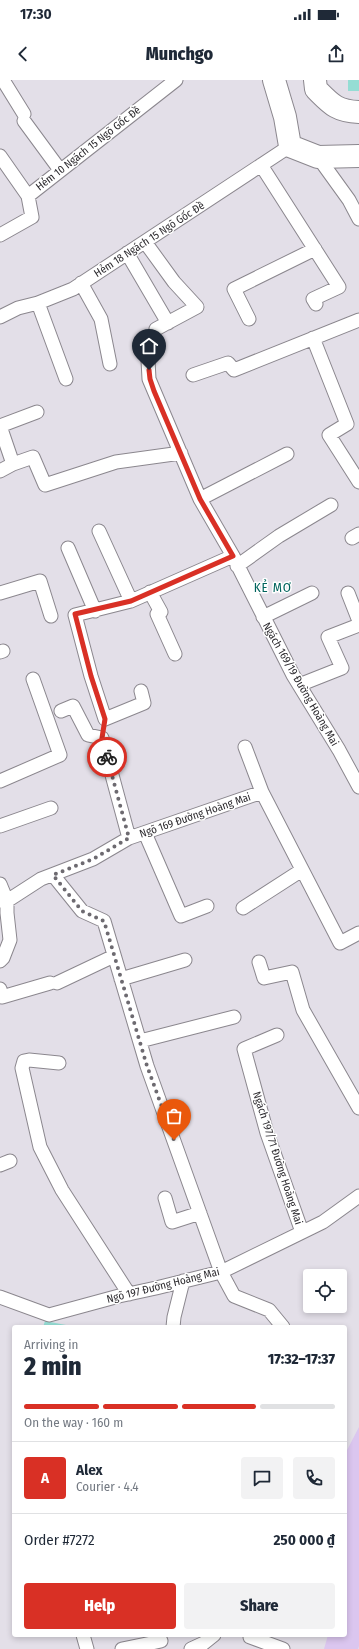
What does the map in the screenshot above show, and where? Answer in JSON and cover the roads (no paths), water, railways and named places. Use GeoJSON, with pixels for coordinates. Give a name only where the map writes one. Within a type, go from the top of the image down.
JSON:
{"type":"FeatureCollection","features":[{"type":"Feature","properties":{"kind":"street"},"geometry":{"type":"LineString","coordinates":[[274,80],[285,116],[290,146],[318,157],[359,156]]}},
{"type":"Feature","properties":{"kind":"street"},"geometry":{"type":"LineString","coordinates":[[315,80],[316,89],[333,106],[359,112]]}},
{"type":"Feature","properties":{"kind":"lane"},"geometry":{"type":"LineString","coordinates":[[3,80],[24,118],[60,170]]}},
{"type":"Feature","properties":{"kind":"lane","name":"Hẻm 10 Ngách 15 Ngõ Gốc Đề"},"geometry":{"type":"LineString","coordinates":[[0,235],[32,217],[28,196],[176,80]]}},
{"type":"Feature","properties":{"kind":"lane","name":"Hẻm 18 Ngách 15 Ngõ Gốc Đề"},"geometry":{"type":"LineString","coordinates":[[0,317],[18,308],[38,303],[73,289],[290,146]]}},
{"type":"Feature","properties":{"kind":"lane"},"geometry":{"type":"LineString","coordinates":[[0,156],[28,196]]}},
{"type":"Feature","properties":{"kind":"lane"},"geometry":{"type":"LineString","coordinates":[[318,157],[349,200],[359,219]]}},
{"type":"Feature","properties":{"kind":"lane"},"geometry":{"type":"LineString","coordinates":[[261,165],[339,287],[313,299],[316,304]]}},
{"type":"Feature","properties":{"kind":"lane"},"geometry":{"type":"LineString","coordinates":[[127,253],[162,326],[197,307],[174,282],[145,242]]}},
{"type":"Feature","properties":{"kind":"lane"},"geometry":{"type":"LineString","coordinates":[[249,319],[234,289],[315,249]]}},
{"type":"Feature","properties":{"kind":"lane"},"geometry":{"type":"LineString","coordinates":[[81,283],[101,319],[110,364]]}},
{"type":"Feature","properties":{"kind":"lane"},"geometry":{"type":"LineString","coordinates":[[38,303],[66,379]]}},
{"type":"Feature","properties":{"kind":"lane"},"geometry":{"type":"LineString","coordinates":[[192,375],[228,363],[234,370],[359,320]]}},
{"type":"Feature","properties":{"kind":"lane"},"geometry":{"type":"LineString","coordinates":[[313,338],[347,424],[329,435],[359,482]]}},
{"type":"Feature","properties":{"kind":"lane","name":"Ngách 169/19 Đường Hoàng Mai"},"geometry":{"type":"LineString","coordinates":[[148,360],[150,379],[200,499],[235,561],[299,685],[339,750],[359,787]]}},
{"type":"Feature","properties":{"kind":"lane"},"geometry":{"type":"LineString","coordinates":[[13,464],[0,426],[37,412]]}},
{"type":"Feature","properties":{"kind":"lane"},"geometry":{"type":"LineString","coordinates":[[0,470],[33,457],[45,485],[116,462],[181,453]]}},
{"type":"Feature","properties":{"kind":"lane"},"geometry":{"type":"LineString","coordinates":[[200,499],[287,454]]}},
{"type":"Feature","properties":{"kind":"lane"},"geometry":{"type":"LineString","coordinates":[[129,838],[102,738],[105,719],[91,676],[75,614],[131,601],[150,592],[235,561],[331,505]]}},
{"type":"Feature","properties":{"kind":"lane"},"geometry":{"type":"LineString","coordinates":[[99,531],[131,601]]}},
{"type":"Feature","properties":{"kind":"lane"},"geometry":{"type":"LineString","coordinates":[[68,548],[95,610]]}},
{"type":"Feature","properties":{"kind":"lane"},"geometry":{"type":"LineString","coordinates":[[0,593],[40,581],[51,616]]}},
{"type":"Feature","properties":{"kind":"lane"},"geometry":{"type":"LineString","coordinates":[[150,592],[161,612],[157,614],[176,654]]}},
{"type":"Feature","properties":{"kind":"lane"},"geometry":{"type":"LineString","coordinates":[[263,617],[312,593]]}},
{"type":"Feature","properties":{"kind":"lane"},"geometry":{"type":"LineString","coordinates":[[348,593],[359,621]]}},
{"type":"Feature","properties":{"kind":"lane"},"geometry":{"type":"LineString","coordinates":[[299,685],[342,668],[328,637],[359,625]]}},
{"type":"Feature","properties":{"kind":"lane"},"geometry":{"type":"LineString","coordinates":[[0,781],[60,755],[33,679]]}},
{"type":"Feature","properties":{"kind":"lane"},"geometry":{"type":"LineString","coordinates":[[105,719],[144,703],[141,691]]}},
{"type":"Feature","properties":{"kind":"lane"},"geometry":{"type":"LineString","coordinates":[[61,711],[73,706],[88,735],[102,738]]}},
{"type":"Feature","properties":{"kind":"lane"},"geometry":{"type":"LineString","coordinates":[[244,747],[262,792]]}},
{"type":"Feature","properties":{"kind":"lane","name":"Ngõ 169 Đường Hoàng Mai"},"geometry":{"type":"LineString","coordinates":[[4,901],[41,879],[93,859],[129,838],[262,792],[340,943],[359,933]]}},
{"type":"Feature","properties":{"kind":"lane"},"geometry":{"type":"LineString","coordinates":[[0,826],[51,808]]}},
{"type":"Feature","properties":{"kind":"lane"},"geometry":{"type":"LineString","coordinates":[[145,833],[181,916],[207,906]]}},
{"type":"Feature","properties":{"kind":"lane"},"geometry":{"type":"LineString","coordinates":[[243,908],[302,870]]}},
{"type":"Feature","properties":{"kind":"lane"},"geometry":{"type":"LineString","coordinates":[[53,875],[82,911],[104,921],[147,1066],[221,1272],[234,1296],[269,1310],[281,1325]]}},
{"type":"Feature","properties":{"kind":"lane"},"geometry":{"type":"LineString","coordinates":[[0,884],[7,913],[10,940],[3,958],[0,961]]}},
{"type":"Feature","properties":{"kind":"lane"},"geometry":{"type":"LineString","coordinates":[[0,989],[2,998],[53,983],[114,956]]}},
{"type":"Feature","properties":{"kind":"lane"},"geometry":{"type":"LineString","coordinates":[[121,979],[185,960]]}},
{"type":"Feature","properties":{"kind":"lane"},"geometry":{"type":"LineString","coordinates":[[259,962],[264,978],[292,972],[303,1010],[359,1108]]}},
{"type":"Feature","properties":{"kind":"lane"},"geometry":{"type":"LineString","coordinates":[[140,1041],[234,1018]]}},
{"type":"Feature","properties":{"kind":"lane","name":"Ngách 197/71 Đường Hoàng Mai"},"geometry":{"type":"LineString","coordinates":[[277,1035],[244,1049],[267,1133],[302,1232]]}},
{"type":"Feature","properties":{"kind":"lane"},"geometry":{"type":"LineString","coordinates":[[59,1063],[29,1060],[24,1061],[22,1068],[40,1147],[62,1190],[129,1294]]}},
{"type":"Feature","properties":{"kind":"lane","name":"Ngõ 197 Đường Hoàng Mai"},"geometry":{"type":"LineString","coordinates":[[0,1297],[49,1314],[221,1272],[323,1222],[359,1196]]}},
{"type":"Feature","properties":{"kind":"lane"},"geometry":{"type":"LineString","coordinates":[[165,1198],[172,1222],[200,1213]]}},
{"type":"Feature","properties":{"kind":"lane"},"geometry":{"type":"LineString","coordinates":[[173,1325],[183,1281]]}},
{"type":"Feature","properties":{"kind":"lane"},"geometry":{"type":"LineString","coordinates":[[84,1637],[87,1649]]}},
{"type":"Feature","properties":{"kind":"lane"},"geometry":{"type":"LineString","coordinates":[[191,1649],[204,1643],[212,1637]]}},
{"type":"Feature","properties":{"kind":"lane"},"geometry":{"type":"LineString","coordinates":[[250,1637],[283,1649]]}},
{"type":"Feature","properties":{"kind":"lane"},"geometry":{"type":"LineString","coordinates":[[122,1649],[161,1642]]}},
{"type":"Feature","properties":{"kind":"district","name":"KẺ MƠ"},"geometry":{"type":"Point","coordinates":[273,587]}}]}
